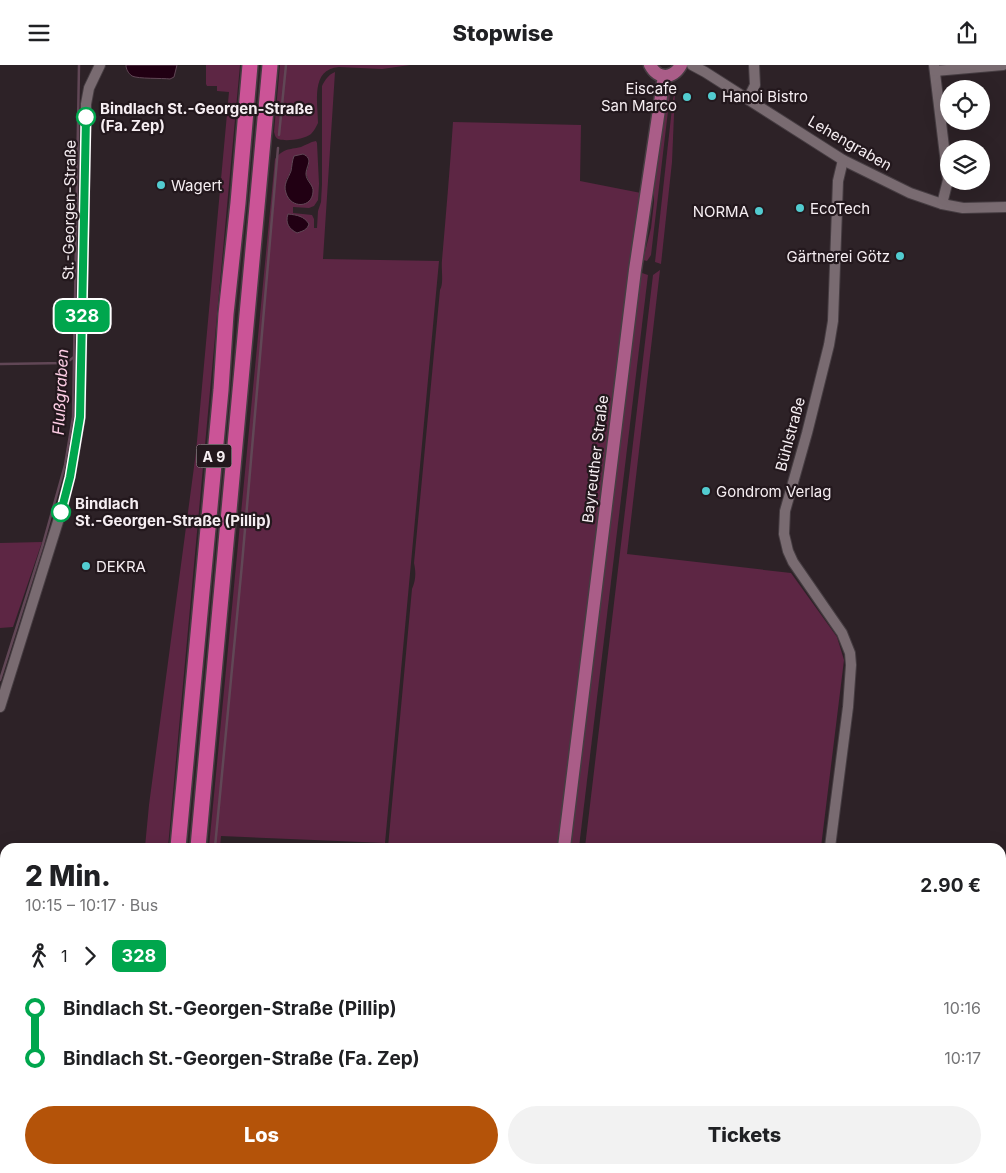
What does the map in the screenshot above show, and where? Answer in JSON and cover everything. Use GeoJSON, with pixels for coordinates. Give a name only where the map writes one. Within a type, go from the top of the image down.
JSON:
{"type":"FeatureCollection","features":[{"type":"Feature","properties":{"kind":"highway","name":"A 9"},"geometry":{"type":"LineString","coordinates":[[178,843],[250,65]]}},
{"type":"Feature","properties":{"kind":"highway","name":"A 9"},"geometry":{"type":"LineString","coordinates":[[198,843],[270,65]]}},
{"type":"Feature","properties":{"kind":"main road"},"geometry":{"type":"LineString","coordinates":[[650,65],[656,73],[664,76],[674,73],[681,65]]}},
{"type":"Feature","properties":{"kind":"main road","name":"Bayreuther Straße"},"geometry":{"type":"LineString","coordinates":[[564,843],[636,265],[664,76]]}},
{"type":"Feature","properties":{"kind":"street","name":"St.-Georgen-Straße"},"geometry":{"type":"LineString","coordinates":[[0,707],[61,512],[72,465],[80,417],[86,104],[89,88],[100,65]]}},
{"type":"Feature","properties":{"kind":"street","name":"Lehengraben"},"geometry":{"type":"LineString","coordinates":[[692,65],[843,160],[910,193],[942,204],[962,208],[1006,207]]}},
{"type":"Feature","properties":{"kind":"street"},"geometry":{"type":"LineString","coordinates":[[748,99],[755,85],[754,65]]}},
{"type":"Feature","properties":{"kind":"street"},"geometry":{"type":"LineString","coordinates":[[942,204],[948,180],[934,68],[1003,65]]}},
{"type":"Feature","properties":{"kind":"street","name":"Bühlstraße"},"geometry":{"type":"LineString","coordinates":[[831,843],[848,707],[850,653],[842,633],[793,562],[786,543],[784,522],[785,511],[829,345],[832,321],[838,181],[843,160]]}},
{"type":"Feature","properties":{"kind":"shaded area"},"geometry":{"type":"Polygon","coordinates":[[[126,65],[177,65],[174,77],[170,79],[132,76],[126,65]]]}},
{"type":"Feature","properties":{"kind":"shaded area"},"geometry":{"type":"Polygon","coordinates":[[[206,65],[240,65],[168,843],[145,843],[196,452],[229,92],[217,91],[217,86],[207,86],[206,65]]]}},
{"type":"Feature","properties":{"kind":"shaded area"},"geometry":{"type":"Polygon","coordinates":[[[280,65],[410,65],[382,69],[339,67],[330,69],[323,74],[318,88],[318,123],[315,129],[311,134],[304,137],[286,140],[278,139],[274,132],[280,65]]]}},
{"type":"Feature","properties":{"kind":"shaded area"},"geometry":{"type":"Polygon","coordinates":[[[335,72],[323,259],[439,261],[385,843],[221,836],[220,843],[209,843],[275,159],[284,151],[316,141],[319,184],[318,200],[314,206],[309,208],[293,207],[293,213],[312,215],[314,228],[317,228],[322,184],[322,86],[327,78],[335,72]],[[303,154],[292,166],[286,180],[311,184],[306,173],[309,162],[303,154]]]}},
{"type":"Feature","properties":{"kind":"shaded area"},"geometry":{"type":"Polygon","coordinates":[[[675,91],[672,162],[661,264],[655,262],[675,91]]]}},
{"type":"Feature","properties":{"kind":"shaded area"},"geometry":{"type":"Polygon","coordinates":[[[669,93],[651,255],[647,261],[643,260],[651,228],[654,178],[669,93]]]}},
{"type":"Feature","properties":{"kind":"shaded area"},"geometry":{"type":"Polygon","coordinates":[[[453,122],[581,125],[580,181],[641,193],[560,843],[388,843],[442,284],[442,260],[453,122]]]}},
{"type":"Feature","properties":{"kind":"shaded area"},"geometry":{"type":"Polygon","coordinates":[[[303,154],[309,160],[306,174],[313,192],[309,201],[301,205],[292,202],[286,193],[285,187],[294,156],[303,154]]]}},
{"type":"Feature","properties":{"kind":"shaded area"},"geometry":{"type":"Polygon","coordinates":[[[288,214],[297,215],[305,219],[309,224],[307,228],[297,233],[294,231],[287,223],[288,214]]]}},
{"type":"Feature","properties":{"kind":"shaded area"},"geometry":{"type":"Polygon","coordinates":[[[660,270],[627,554],[791,573],[837,637],[844,660],[821,843],[585,843],[653,275],[660,270]]]}},
{"type":"Feature","properties":{"kind":"shaded area"},"geometry":{"type":"Polygon","coordinates":[[[640,274],[648,275],[579,843],[569,843],[640,274]]]}},
{"type":"Feature","properties":{"kind":"shaded area"},"geometry":{"type":"Polygon","coordinates":[[[42,542],[13,627],[0,628],[0,543],[42,542]]]}},
{"type":"Feature","properties":{"kind":"waterway","name":"Flußgraben"},"geometry":{"type":"LineString","coordinates":[[0,680],[43,544],[65,465],[73,417],[79,65]]}},
{"type":"Feature","properties":{"kind":"waterway"},"geometry":{"type":"LineString","coordinates":[[279,135],[286,65]]}},
{"type":"Feature","properties":{"kind":"waterway"},"geometry":{"type":"LineString","coordinates":[[215,843],[278,148]]}},
{"type":"Feature","properties":{"kind":"waterway"},"geometry":{"type":"LineString","coordinates":[[0,364],[66,363],[74,357]]}},
{"type":"Feature","properties":{"kind":"bus line","name":"328"},"geometry":{"type":"LineString","coordinates":[[61,512],[70,477],[80,417],[86,117]]}},
{"type":"Feature","properties":{"kind":"place","name":"Hanoi Bistro"},"geometry":{"type":"Point","coordinates":[712,96]}},
{"type":"Feature","properties":{"kind":"place","name":"Eiscafe San Marco"},"geometry":{"type":"Point","coordinates":[687,97]}},
{"type":"Feature","properties":{"kind":"place","name":"Bindlach St.-Georgen-Straße (Fa. Zep)"},"geometry":{"type":"Point","coordinates":[86,117]}},
{"type":"Feature","properties":{"kind":"place","name":"Wagert"},"geometry":{"type":"Point","coordinates":[161,185]}},
{"type":"Feature","properties":{"kind":"place","name":"EcoTech"},"geometry":{"type":"Point","coordinates":[800,208]}},
{"type":"Feature","properties":{"kind":"place","name":"NORMA"},"geometry":{"type":"Point","coordinates":[759,211]}},
{"type":"Feature","properties":{"kind":"place","name":"Gärtnerei Götz"},"geometry":{"type":"Point","coordinates":[900,256]}},
{"type":"Feature","properties":{"kind":"place","name":"Gondrom Verlag"},"geometry":{"type":"Point","coordinates":[706,491]}},
{"type":"Feature","properties":{"kind":"place","name":"Bindlach St.-Georgen-Straße (Pillip)"},"geometry":{"type":"Point","coordinates":[61,512]}},
{"type":"Feature","properties":{"kind":"place","name":"DEKRA"},"geometry":{"type":"Point","coordinates":[86,566]}}]}
